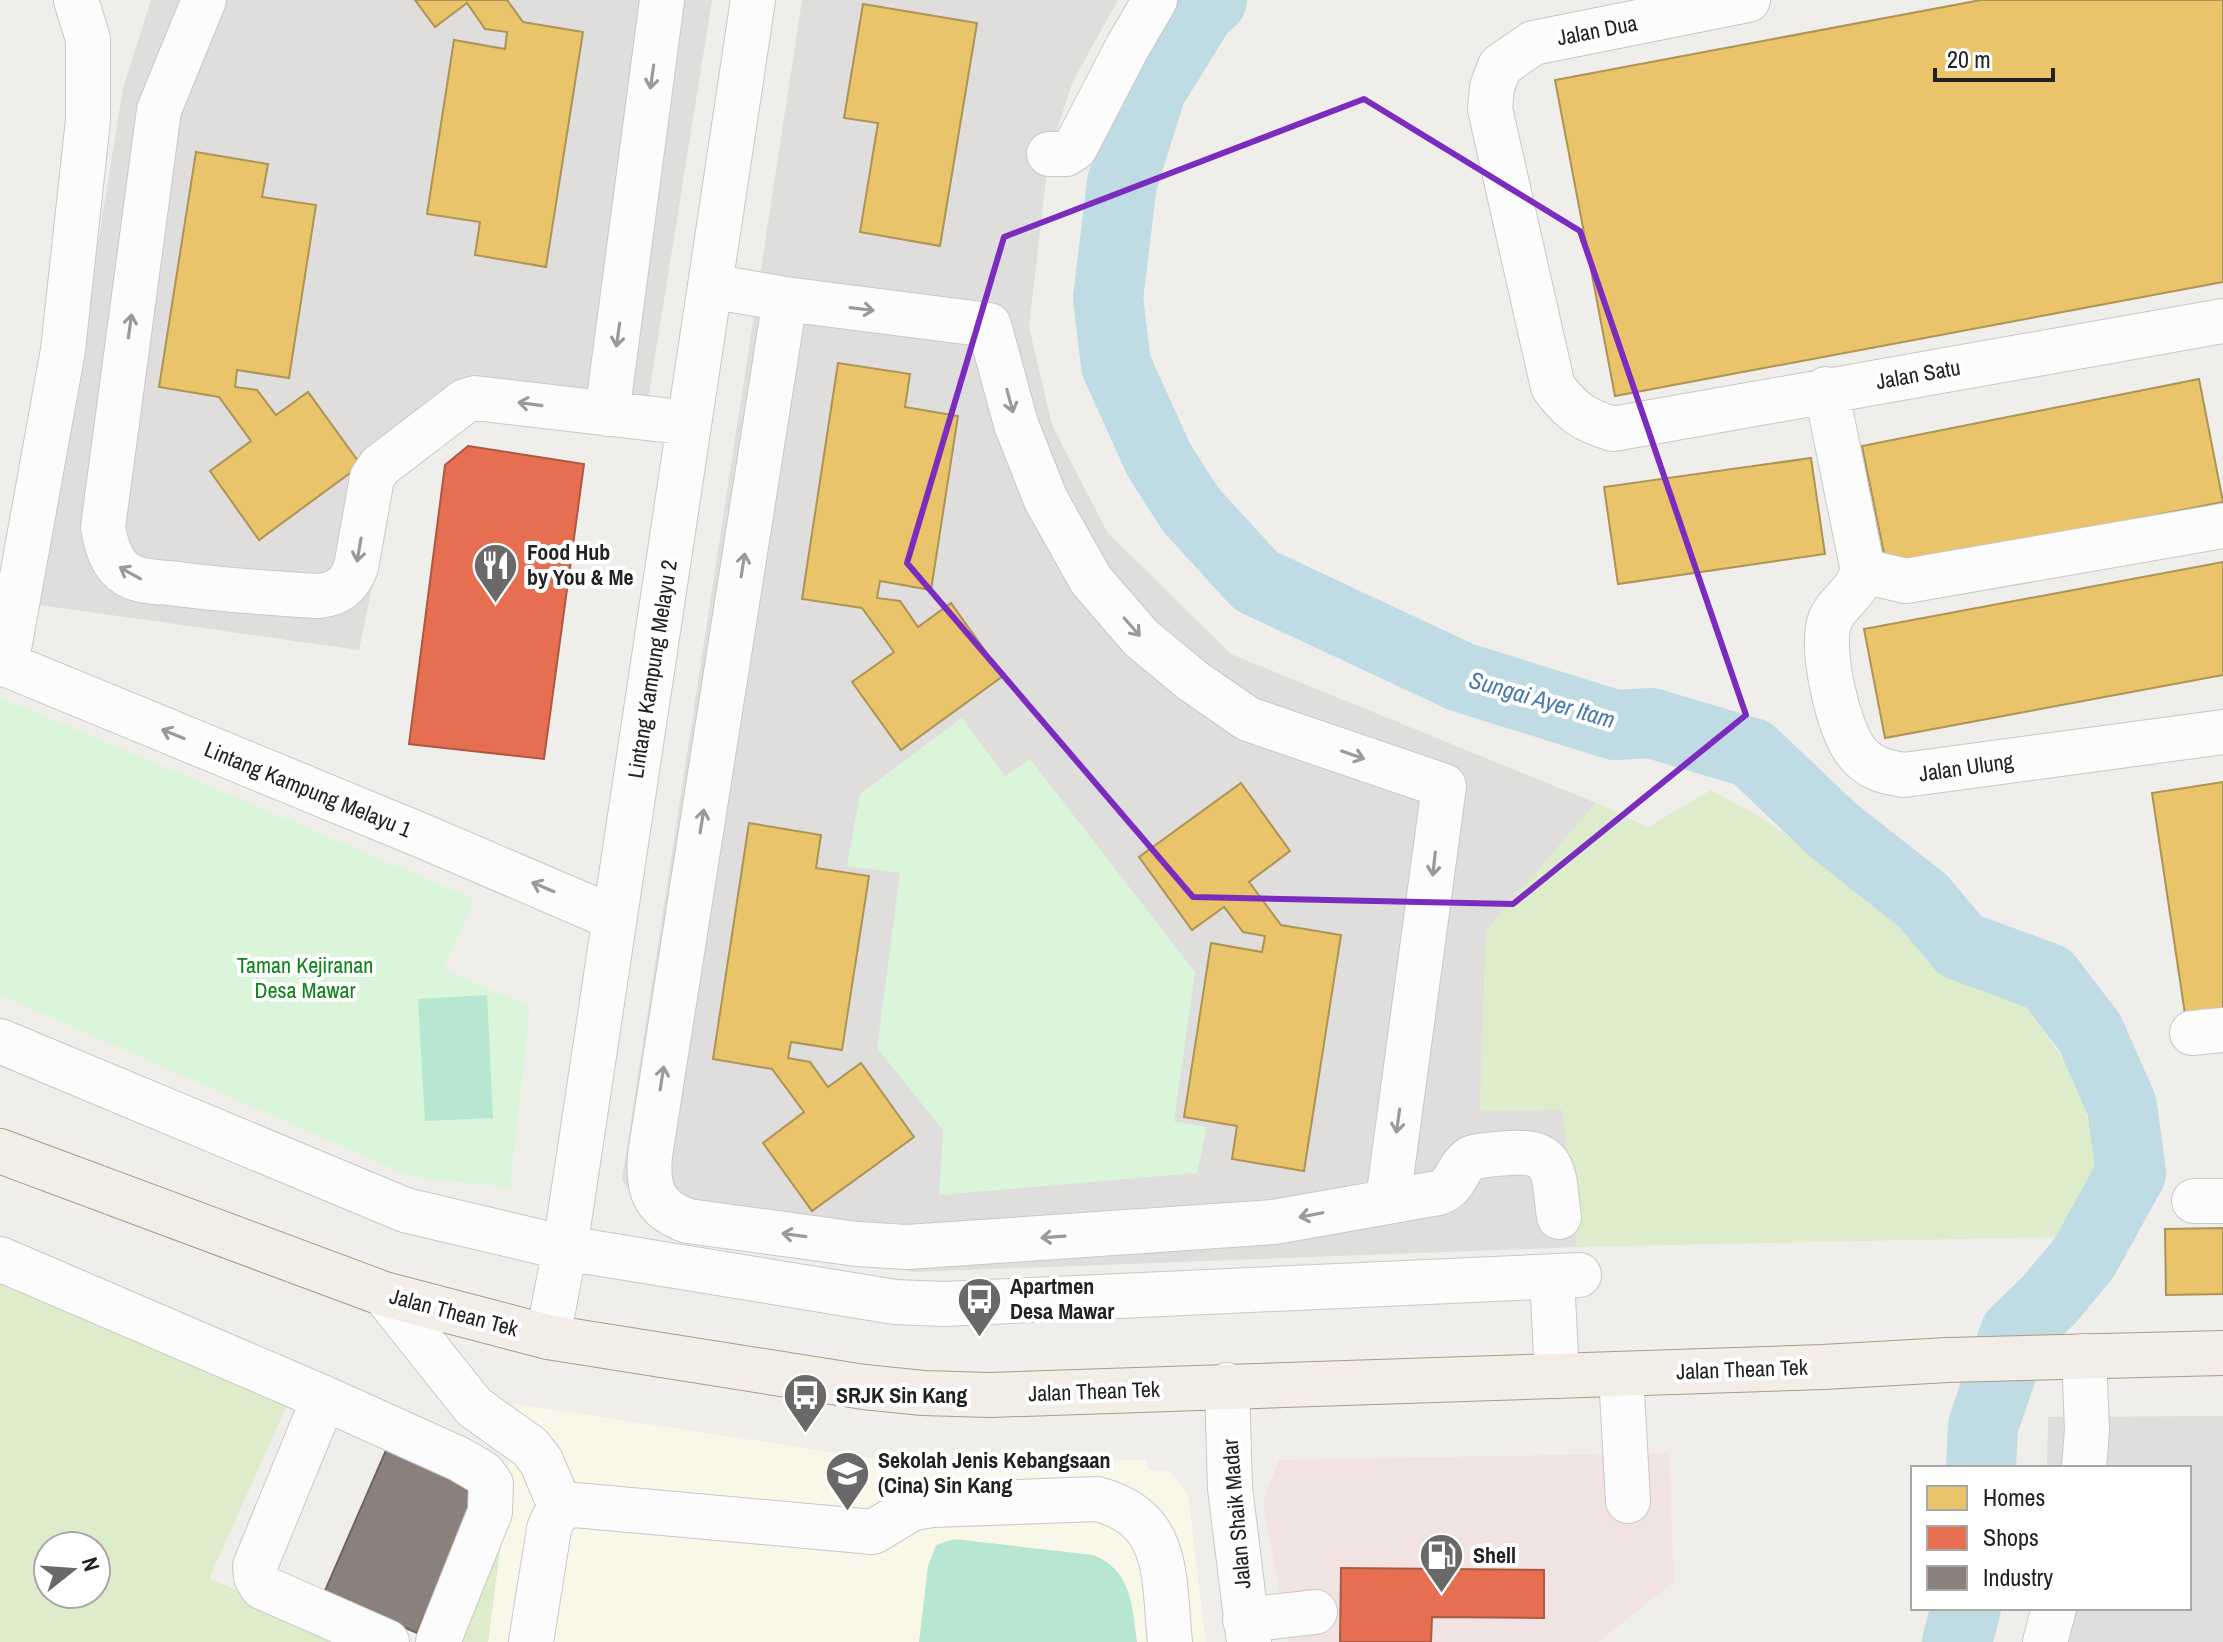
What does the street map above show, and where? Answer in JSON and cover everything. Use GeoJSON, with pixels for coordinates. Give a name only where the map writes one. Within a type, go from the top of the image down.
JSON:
{"type":"FeatureCollection","features":[{"type":"Feature","properties":{"kind":"main road","name":"Jalan Thean Tek"},"geometry":{"type":"LineString","coordinates":[[0,1151],[384,1294],[548,1337],[864,1387],[923,1393],[990,1395],[2223,1353]]}},
{"type":"Feature","properties":{"kind":"street"},"geometry":{"type":"LineString","coordinates":[[3,664],[63,350],[88,120],[88,39],[76,0]]}},
{"type":"Feature","properties":{"kind":"street"},"geometry":{"type":"LineString","coordinates":[[204,0],[159,110],[156,130],[103,527],[114,563],[127,575],[142,580],[223,590],[331,595],[343,589],[356,567],[372,478],[380,466],[465,401],[475,398],[689,423]]}},
{"type":"Feature","properties":{"kind":"street"},"geometry":{"type":"LineString","coordinates":[[607,414],[662,0]]}},
{"type":"Feature","properties":{"kind":"street","name":"Lintang Kampung Melayu 2"},"geometry":{"type":"LineString","coordinates":[[548,1337],[565,1248],[753,0]]}},
{"type":"Feature","properties":{"kind":"street"},"geometry":{"type":"LineString","coordinates":[[1049,154],[1066,154],[1075,148],[1155,0]]}},
{"type":"Feature","properties":{"kind":"street","name":"Jalan Dua"},"geometry":{"type":"LineString","coordinates":[[1613,429],[1594,423],[1570,409],[1553,387],[1490,109],[1492,87],[1500,66],[1533,43],[1748,0]]}},
{"type":"Feature","properties":{"kind":"street"},"geometry":{"type":"LineString","coordinates":[[88,120],[156,130]]}},
{"type":"Feature","properties":{"kind":"street"},"geometry":{"type":"LineString","coordinates":[[710,286],[785,299],[989,325],[1016,424],[1046,500],[1091,580],[1141,638],[1193,681],[1248,719],[1444,786],[1388,1200]]}},
{"type":"Feature","properties":{"kind":"street"},"geometry":{"type":"LineString","coordinates":[[785,299],[650,1155],[650,1187],[658,1203],[671,1215],[688,1221],[857,1244],[907,1247],[1274,1222],[1446,1190],[1464,1163],[1471,1158],[1526,1152],[1538,1154],[1547,1161],[1552,1172],[1559,1217]]}},
{"type":"Feature","properties":{"kind":"street","name":"Jalan Satu"},"geometry":{"type":"LineString","coordinates":[[1613,429],[2223,321]]}},
{"type":"Feature","properties":{"kind":"street"},"geometry":{"type":"LineString","coordinates":[[1826,389],[1863,571],[1906,581],[2223,526]]}},
{"type":"Feature","properties":{"kind":"street","name":"Jalan Ulung"},"geometry":{"type":"LineString","coordinates":[[1863,571],[1855,588],[1841,602],[1829,624],[1828,659],[1843,727],[1856,752],[1877,770],[1904,775],[2223,732]]}},
{"type":"Feature","properties":{"kind":"street","name":"Lintang Kampung Melayu 1"},"geometry":{"type":"LineString","coordinates":[[3,664],[614,918]]}},
{"type":"Feature","properties":{"kind":"street"},"geometry":{"type":"LineString","coordinates":[[0,1041],[405,1210],[565,1248],[895,1302],[944,1304],[1566,1276],[1557,1376]]}},
{"type":"Feature","properties":{"kind":"street"},"geometry":{"type":"LineString","coordinates":[[0,1259],[324,1398],[459,1459],[483,1473],[491,1484],[490,1512],[438,1642]]}},
{"type":"Feature","properties":{"kind":"street"},"geometry":{"type":"LineString","coordinates":[[384,1294],[474,1407],[530,1447],[541,1461],[561,1508]]}},
{"type":"Feature","properties":{"kind":"street"},"geometry":{"type":"LineString","coordinates":[[2072,1356],[2087,1430],[2084,1466]]}},
{"type":"Feature","properties":{"kind":"street"},"geometry":{"type":"LineString","coordinates":[[1621,1374],[1628,1501]]}},
{"type":"Feature","properties":{"kind":"street","name":"Jalan Shaik Madar"},"geometry":{"type":"LineString","coordinates":[[1227,1385],[1230,1488],[1247,1631]]}},
{"type":"Feature","properties":{"kind":"street"},"geometry":{"type":"LineString","coordinates":[[324,1398],[255,1566],[256,1577],[262,1587],[387,1642]]}},
{"type":"Feature","properties":{"kind":"street"},"geometry":{"type":"LineString","coordinates":[[531,1642],[549,1529],[553,1517],[561,1508],[575,1505],[873,1532],[911,1509],[932,1505],[1097,1499],[1120,1505],[1142,1521],[1155,1541],[1161,1565],[1170,1642]]}},
{"type":"Feature","properties":{"kind":"street"},"geometry":{"type":"LineString","coordinates":[[2045,1642],[2053,1610]]}},
{"type":"Feature","properties":{"kind":"street"},"geometry":{"type":"LineString","coordinates":[[1247,1631],[1315,1612]]}},
{"type":"Feature","properties":{"kind":"highlighted area"},"geometry":{"type":"Polygon","coordinates":[[[1364,99],[1580,231],[1746,715],[1513,904],[1193,897],[907,563],[1004,237],[1364,99]]]}},
{"type":"Feature","properties":{"kind":"shaded area"},"geometry":{"type":"Polygon","coordinates":[[[151,0],[712,0],[642,438],[481,415],[396,471],[359,650],[40,605],[123,88],[151,0]]]}},
{"type":"Feature","properties":{"kind":"shaded area"},"geometry":{"type":"Polygon","coordinates":[[[802,0],[1118,0],[1073,81],[1049,154],[1029,327],[1052,425],[1107,532],[1231,654],[1596,803],[1486,931],[1480,1111],[1563,1110],[1577,1247],[914,1272],[655,1228],[622,1180],[802,0]]]}},
{"type":"Feature","properties":{"kind":"shaded area","name":"Sekolah Jenis Kebangsaan (Cina) Sin Kang"},"geometry":{"type":"Polygon","coordinates":[[[515,1404],[890,1461],[928,1464],[1146,1460],[1148,1470],[1170,1471],[1188,1495],[1206,1642],[488,1642],[515,1404]]]}},
{"type":"Feature","properties":{"kind":"shaded area"},"geometry":{"type":"Polygon","coordinates":[[[2223,1416],[2223,1642],[2025,1642],[2033,1610],[2191,1610],[2191,1466],[2047,1466],[2048,1417],[2223,1416]]]}},
{"type":"Feature","properties":{"kind":"shaded area"},"geometry":{"type":"Polygon","coordinates":[[[1669,1453],[1674,1582],[1598,1642],[1288,1642],[1263,1502],[1279,1460],[1669,1453]]]}},
{"type":"Feature","properties":{"kind":"green space","name":"Taman Kejiranan Desa Mawar"},"geometry":{"type":"Polygon","coordinates":[[[0,697],[474,899],[444,970],[530,1006],[510,1188],[409,1176],[0,995],[0,697]]]}},
{"type":"Feature","properties":{"kind":"green space"},"geometry":{"type":"Polygon","coordinates":[[[962,718],[1005,776],[1030,759],[1195,972],[1174,1121],[1207,1127],[1197,1173],[939,1195],[943,1130],[877,1048],[900,873],[847,866],[860,794],[962,718]]]}},
{"type":"Feature","properties":{"kind":"green space"},"geometry":{"type":"Polygon","coordinates":[[[1711,790],[1766,820],[1878,904],[1943,976],[2022,999],[2065,1062],[2085,1105],[2100,1170],[2063,1237],[1577,1247],[1563,1110],[1480,1111],[1486,931],[1596,803],[1648,827],[1711,790]]]}},
{"type":"Feature","properties":{"kind":"green space"},"geometry":{"type":"Polygon","coordinates":[[[487,995],[493,1118],[425,1121],[418,999],[487,995]]]}},
{"type":"Feature","properties":{"kind":"green space"},"geometry":{"type":"Polygon","coordinates":[[[0,1284],[287,1405],[209,1579],[366,1642],[0,1642],[0,1284]]]}},
{"type":"Feature","properties":{"kind":"green space"},"geometry":{"type":"Polygon","coordinates":[[[503,1528],[488,1642],[458,1642],[503,1528]]]}},
{"type":"Feature","properties":{"kind":"green space"},"geometry":{"type":"Polygon","coordinates":[[[954,1539],[1093,1555],[1106,1562],[1116,1570],[1128,1591],[1137,1642],[919,1642],[928,1566],[936,1545],[954,1539]]]}},
{"type":"Feature","properties":{"kind":"building: Homes"},"geometry":{"type":"Polygon","coordinates":[[[415,0],[507,0],[523,22],[583,32],[546,267],[475,255],[480,222],[427,214],[454,40],[505,49],[507,32],[485,29],[467,3],[435,27],[415,0]]]}},
{"type":"Feature","properties":{"kind":"building: Homes"},"geometry":{"type":"Polygon","coordinates":[[[1981,0],[2223,0],[2223,282],[1615,396],[1555,80],[1981,0]]]}},
{"type":"Feature","properties":{"kind":"building: Homes"},"geometry":{"type":"Polygon","coordinates":[[[863,4],[977,23],[940,246],[860,232],[878,123],[844,118],[863,4]]]}},
{"type":"Feature","properties":{"kind":"building: Homes"},"geometry":{"type":"Polygon","coordinates":[[[196,152],[268,164],[262,197],[316,205],[289,378],[237,370],[235,387],[257,390],[276,415],[308,392],[361,465],[259,540],[210,471],[251,441],[219,397],[159,387],[196,152]]]}},
{"type":"Feature","properties":{"kind":"building: Homes"},"geometry":{"type":"Polygon","coordinates":[[[838,363],[910,374],[905,407],[958,416],[931,590],[880,581],[877,598],[900,601],[918,627],[951,603],[1003,676],[901,750],[852,682],[894,652],[862,608],[802,599],[838,363]]]}},
{"type":"Feature","properties":{"kind":"building: Homes"},"geometry":{"type":"Polygon","coordinates":[[[2199,379],[2223,502],[1887,568],[1862,446],[2199,379]]]}},
{"type":"Feature","properties":{"kind":"building: Homes"},"geometry":{"type":"Polygon","coordinates":[[[1811,458],[1825,554],[1618,584],[1604,487],[1811,458]]]}},
{"type":"Feature","properties":{"kind":"building: Homes"},"geometry":{"type":"Polygon","coordinates":[[[2223,562],[2223,675],[1885,738],[1864,629],[2223,562]]]}},
{"type":"Feature","properties":{"kind":"building: Homes"},"geometry":{"type":"Polygon","coordinates":[[[2223,782],[2223,1008],[2185,1014],[2152,793],[2223,782]]]}},
{"type":"Feature","properties":{"kind":"building: Homes"},"geometry":{"type":"Polygon","coordinates":[[[1241,783],[1290,851],[1249,882],[1281,925],[1341,935],[1304,1171],[1232,1159],[1237,1126],[1184,1117],[1211,943],[1262,952],[1265,936],[1243,932],[1224,907],[1192,930],[1139,857],[1241,783]]]}},
{"type":"Feature","properties":{"kind":"building: Homes"},"geometry":{"type":"Polygon","coordinates":[[[749,823],[821,835],[816,868],[869,876],[842,1050],[791,1042],[788,1058],[810,1062],[828,1087],[861,1063],[914,1137],[812,1211],[763,1143],[804,1112],[772,1069],[713,1059],[749,823]]]}},
{"type":"Feature","properties":{"kind":"building: Homes"},"geometry":{"type":"Polygon","coordinates":[[[2223,1228],[2223,1294],[2166,1295],[2165,1229],[2223,1228]]]}},
{"type":"Feature","properties":{"kind":"building: Shops","name":"Food Hub by You & Me"},"geometry":{"type":"Polygon","coordinates":[[[468,446],[584,464],[544,759],[409,744],[445,465],[468,446]]]}},
{"type":"Feature","properties":{"kind":"building: Shops","name":"Shell"},"geometry":{"type":"Polygon","coordinates":[[[1341,1568],[1544,1570],[1544,1618],[1432,1617],[1431,1642],[1340,1642],[1341,1568]]]}},
{"type":"Feature","properties":{"kind":"building: Industry"},"geometry":{"type":"Polygon","coordinates":[[[387,1448],[479,1489],[417,1633],[324,1593],[387,1448]]]}},
{"type":"Feature","properties":{"kind":"waterway","name":"Sungai Ayer Itam"},"geometry":{"type":"LineString","coordinates":[[1212,0],[1201,9],[1151,90],[1122,183],[1108,298],[1116,365],[1159,460],[1191,510],[1256,581],[1461,677],[1615,725],[1651,723],[1752,753],[1833,830],[1923,901],[1961,946],[2048,978],[2090,1033],[2122,1106],[2131,1173],[2084,1258],[2049,1300],[2015,1333],[1983,1426],[1981,1466]]}},
{"type":"Feature","properties":{"kind":"waterway","name":"Sungai Ayer Itam"},"geometry":{"type":"LineString","coordinates":[[1957,1642],[1965,1610]]}},
{"type":"Feature","properties":{"kind":"place","name":"Food Hub by You & Me"},"geometry":{"type":"Point","coordinates":[496,604]}},
{"type":"Feature","properties":{"kind":"place","name":"Apartmen Desa Mawar"},"geometry":{"type":"Point","coordinates":[979,1338]}},
{"type":"Feature","properties":{"kind":"place","name":"SRJK Sin Kang"},"geometry":{"type":"Point","coordinates":[805,1434]}},
{"type":"Feature","properties":{"kind":"place","name":"Sekolah Jenis Kebangsaan (Cina) Sin Kang"},"geometry":{"type":"Point","coordinates":[847,1512]}},
{"type":"Feature","properties":{"kind":"place","name":"Shell"},"geometry":{"type":"Point","coordinates":[1442,1594]}}]}
